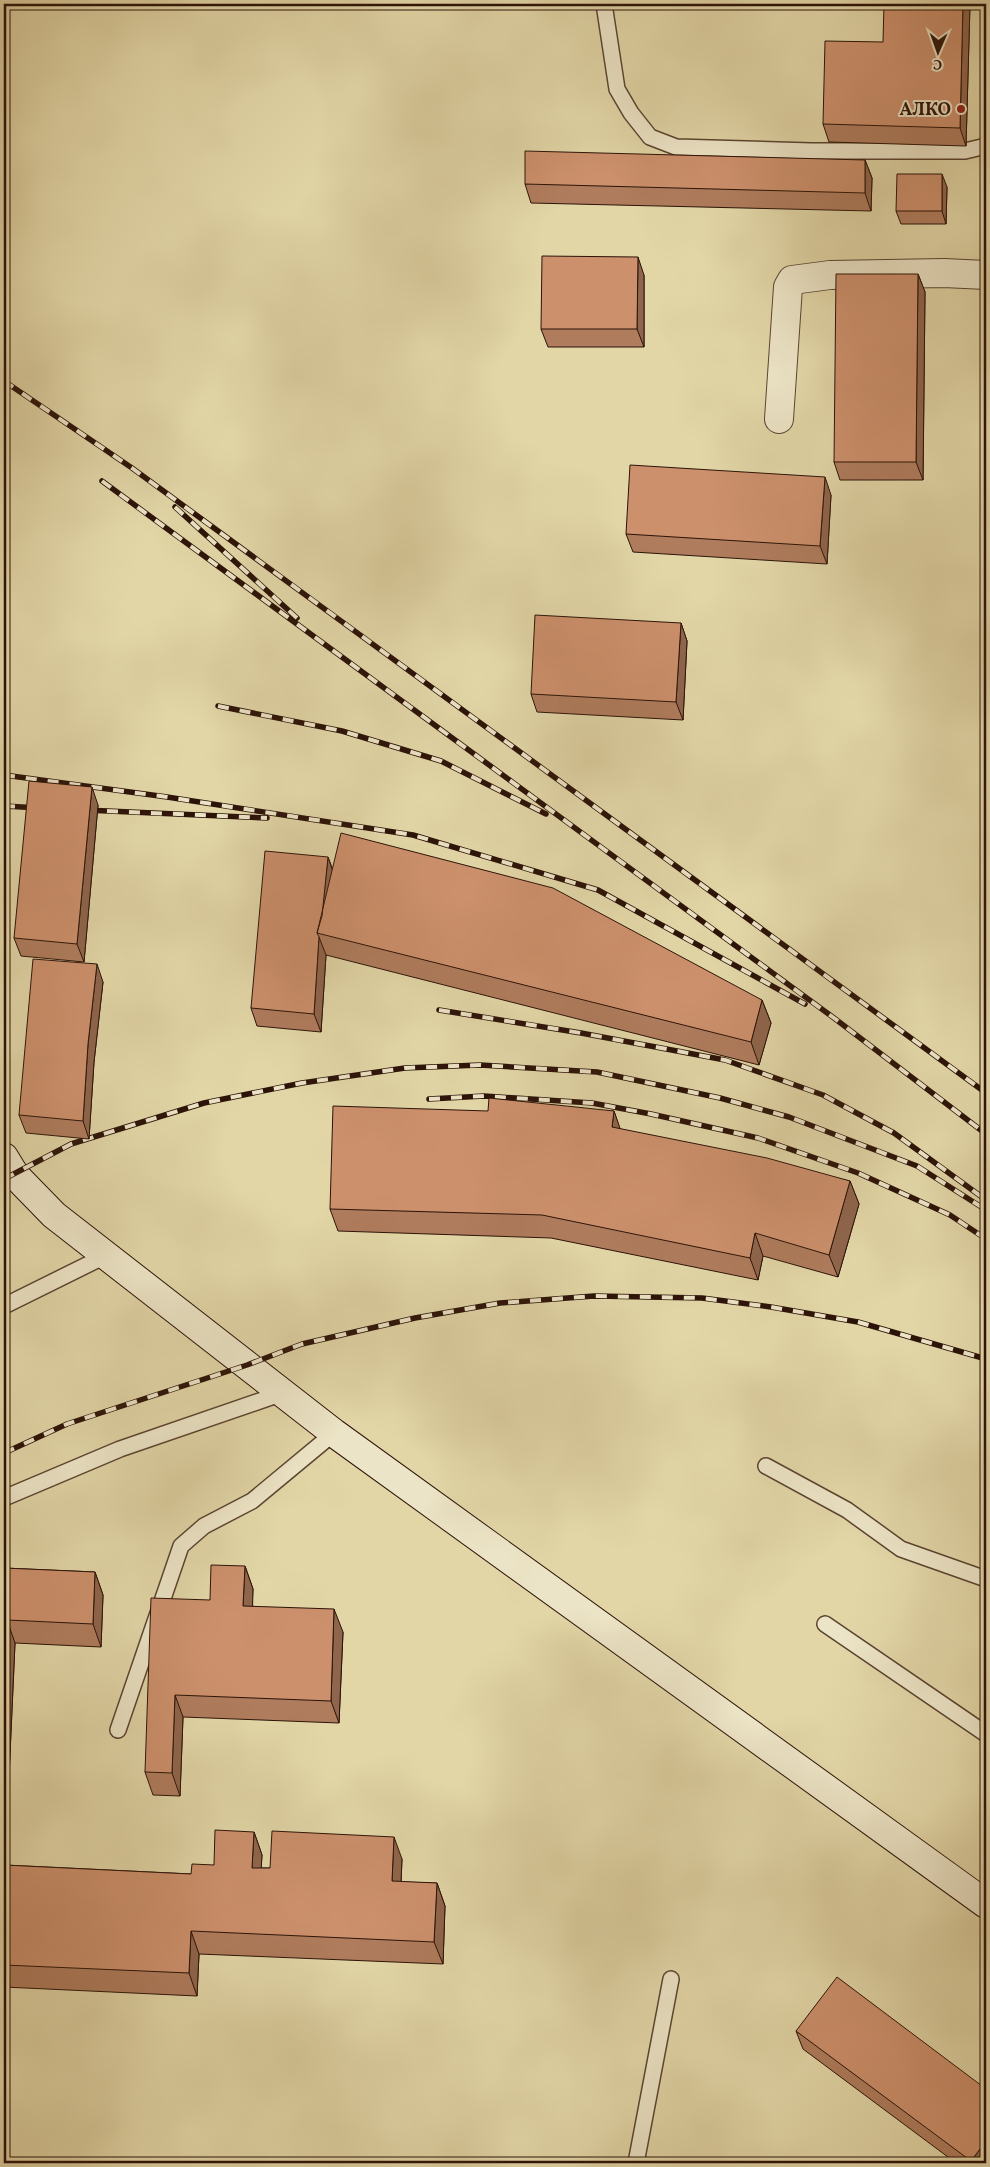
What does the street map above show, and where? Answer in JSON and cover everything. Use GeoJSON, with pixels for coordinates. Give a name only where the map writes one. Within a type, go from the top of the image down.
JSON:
{"type":"FeatureCollection","features":[{"type":"Feature","properties":{"kind":"main road"},"geometry":{"type":"LineString","coordinates":[[779,419],[788,287],[792,280],[830,275],[944,273],[986,275]]}},
{"type":"Feature","properties":{"kind":"main road"},"geometry":{"type":"LineString","coordinates":[[4,1157],[15,1175],[54,1214],[334,1432],[986,1904]]}},
{"type":"Feature","properties":{"kind":"lane"},"geometry":{"type":"LineString","coordinates":[[604,4],[617,89],[630,113],[650,138],[676,146],[811,151],[964,151],[986,146]]}},
{"type":"Feature","properties":{"kind":"lane"},"geometry":{"type":"LineString","coordinates":[[4,1306],[107,1255]]}},
{"type":"Feature","properties":{"kind":"lane"},"geometry":{"type":"LineString","coordinates":[[4,1498],[120,1449],[283,1393]]}},
{"type":"Feature","properties":{"kind":"lane"},"geometry":{"type":"LineString","coordinates":[[118,1730],[180,1546],[204,1526],[252,1501],[334,1432]]}},
{"type":"Feature","properties":{"kind":"lane"},"geometry":{"type":"LineString","coordinates":[[766,1466],[847,1510],[900,1549],[986,1579]]}},
{"type":"Feature","properties":{"kind":"lane"},"geometry":{"type":"LineString","coordinates":[[825,1624],[986,1734]]}},
{"type":"Feature","properties":{"kind":"lane"},"geometry":{"type":"LineString","coordinates":[[636,2163],[671,1979]]}},
{"type":"Feature","properties":{"kind":"building"},"geometry":{"type":"Polygon","coordinates":[[[884,4],[963,4],[960,128],[823,124],[825,41],[883,42],[884,4]]]}},
{"type":"Feature","properties":{"kind":"building"},"geometry":{"type":"Polygon","coordinates":[[[525,151],[865,160],[865,193],[525,184],[525,151]]]}},
{"type":"Feature","properties":{"kind":"building"},"geometry":{"type":"Polygon","coordinates":[[[897,174],[942,174],[942,211],[896,211],[897,174]]]}},
{"type":"Feature","properties":{"kind":"building"},"geometry":{"type":"Polygon","coordinates":[[[542,256],[638,257],[637,329],[541,329],[542,256]]]}},
{"type":"Feature","properties":{"kind":"building"},"geometry":{"type":"Polygon","coordinates":[[[836,274],[918,274],[916,462],[834,462],[836,274]]]}},
{"type":"Feature","properties":{"kind":"building"},"geometry":{"type":"Polygon","coordinates":[[[630,465],[825,477],[820,546],[626,534],[630,465]]]}},
{"type":"Feature","properties":{"kind":"building"},"geometry":{"type":"Polygon","coordinates":[[[535,615],[681,623],[676,702],[531,694],[535,615]]]}},
{"type":"Feature","properties":{"kind":"building"},"geometry":{"type":"Polygon","coordinates":[[[29,781],[92,787],[77,944],[14,938],[29,781]]]}},
{"type":"Feature","properties":{"kind":"building"},"geometry":{"type":"Polygon","coordinates":[[[341,833],[553,888],[762,1000],[751,1042],[317,933],[341,833]]]}},
{"type":"Feature","properties":{"kind":"building"},"geometry":{"type":"Polygon","coordinates":[[[265,851],[328,857],[322,916],[317,933],[319,937],[314,1014],[251,1008],[265,851]]]}},
{"type":"Feature","properties":{"kind":"building"},"geometry":{"type":"Polygon","coordinates":[[[33,959],[97,964],[88,1044],[83,1121],[19,1115],[33,959]]]}},
{"type":"Feature","properties":{"kind":"building"},"geometry":{"type":"Polygon","coordinates":[[[489,1098],[614,1111],[612,1127],[767,1158],[850,1181],[829,1255],[755,1233],[750,1258],[542,1215],[330,1209],[333,1106],[488,1111],[489,1098]]]}},
{"type":"Feature","properties":{"kind":"building"},"geometry":{"type":"Polygon","coordinates":[[[211,1565],[245,1566],[243,1606],[334,1609],[331,1701],[175,1695],[172,1773],[145,1772],[151,1598],[210,1600],[211,1565]]]}},
{"type":"Feature","properties":{"kind":"building"},"geometry":{"type":"Polygon","coordinates":[[[4,1568],[95,1572],[93,1624],[7,1620],[4,1691],[4,1568]]]}},
{"type":"Feature","properties":{"kind":"building"},"geometry":{"type":"Polygon","coordinates":[[[215,1830],[254,1832],[252,1868],[270,1868],[272,1831],[394,1837],[392,1881],[437,1883],[434,1942],[191,1931],[189,1973],[4,1965],[4,1865],[191,1874],[192,1864],[214,1865],[215,1830]]]}},
{"type":"Feature","properties":{"kind":"building"},"geometry":{"type":"Polygon","coordinates":[[[837,1977],[986,2089],[986,2141],[971,2161],[796,2031],[837,1977]]]}},
{"type":"Feature","properties":{"kind":"railway"},"geometry":{"type":"LineString","coordinates":[[4,381],[132,468],[986,1093]]}},
{"type":"Feature","properties":{"kind":"railway"},"geometry":{"type":"LineString","coordinates":[[102,481],[834,1018],[986,1134]]}},
{"type":"Feature","properties":{"kind":"railway"},"geometry":{"type":"LineString","coordinates":[[175,507],[297,618]]}},
{"type":"Feature","properties":{"kind":"railway"},"geometry":{"type":"LineString","coordinates":[[218,706],[342,731],[441,761],[546,814]]}},
{"type":"Feature","properties":{"kind":"railway"},"geometry":{"type":"LineString","coordinates":[[4,775],[167,797],[413,835],[598,890],[805,1004]]}},
{"type":"Feature","properties":{"kind":"railway"},"geometry":{"type":"LineString","coordinates":[[4,806],[40,808]]}},
{"type":"Feature","properties":{"kind":"railway"},"geometry":{"type":"LineString","coordinates":[[85,810],[267,818]]}},
{"type":"Feature","properties":{"kind":"railway"},"geometry":{"type":"LineString","coordinates":[[439,1010],[581,1033],[725,1060],[823,1095],[894,1133],[986,1200]]}},
{"type":"Feature","properties":{"kind":"railway"},"geometry":{"type":"LineString","coordinates":[[4,1179],[71,1144],[204,1103],[302,1083],[405,1068],[480,1065],[597,1072],[720,1098],[789,1117],[917,1166],[986,1210]]}},
{"type":"Feature","properties":{"kind":"railway"},"geometry":{"type":"LineString","coordinates":[[429,1099],[484,1096],[592,1103],[758,1138],[858,1173],[950,1215],[986,1239]]}},
{"type":"Feature","properties":{"kind":"railway"},"geometry":{"type":"LineString","coordinates":[[4,1453],[67,1424],[247,1365],[302,1344],[415,1318],[500,1303],[594,1296],[702,1298],[771,1307],[858,1322],[986,1359]]}},
{"type":"Feature","properties":{"kind":"place","name":"АЛКО"},"geometry":{"type":"Point","coordinates":[961,109]}}]}
